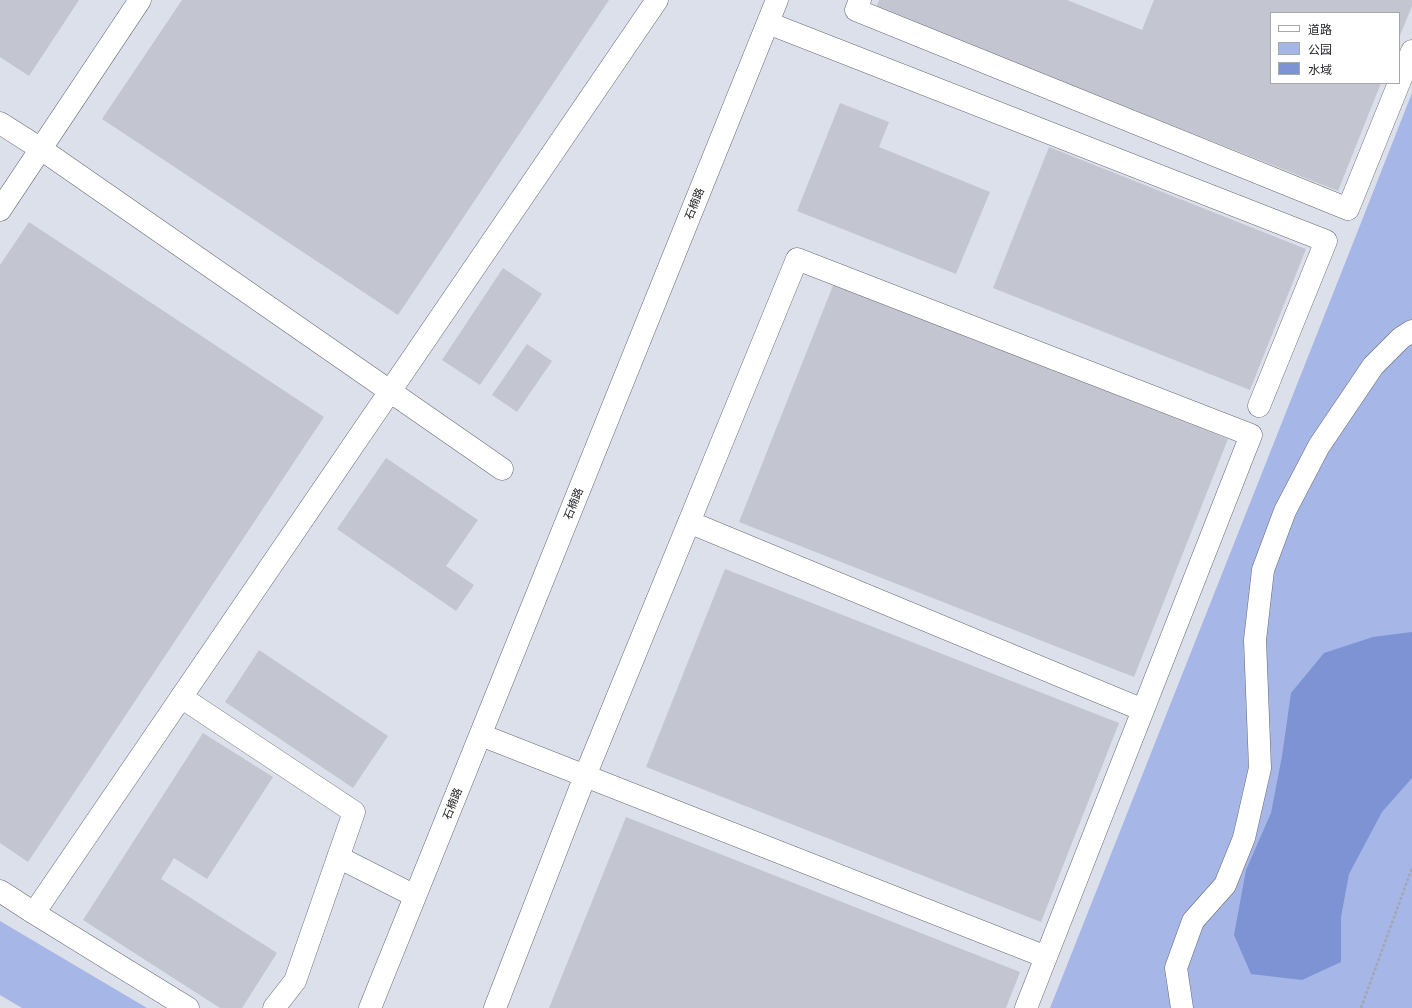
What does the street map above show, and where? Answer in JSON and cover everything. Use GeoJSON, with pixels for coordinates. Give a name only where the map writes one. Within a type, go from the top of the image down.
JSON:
{"type":"FeatureCollection","features":[{"type":"Feature","properties":{"kind":"street"},"geometry":{"type":"LineString","coordinates":[[0,210],[140,0]]}},
{"type":"Feature","properties":{"kind":"street"},"geometry":{"type":"LineString","coordinates":[[34,913],[657,0]]}},
{"type":"Feature","properties":{"kind":"street","name":"石楠路"},"geometry":{"type":"LineString","coordinates":[[370,1008],[777,0]]}},
{"type":"Feature","properties":{"kind":"street"},"geometry":{"type":"LineString","coordinates":[[860,0],[856,10],[1348,209],[1399,84]]}},
{"type":"Feature","properties":{"kind":"street"},"geometry":{"type":"LineString","coordinates":[[768,23],[1326,241],[1259,406]]}},
{"type":"Feature","properties":{"kind":"street"},"geometry":{"type":"LineString","coordinates":[[1400,80],[1412,50]]}},
{"type":"Feature","properties":{"kind":"street"},"geometry":{"type":"LineString","coordinates":[[0,123],[41,149],[502,468]]}},
{"type":"Feature","properties":{"kind":"street"},"geometry":{"type":"LineString","coordinates":[[495,1008],[585,776],[797,259],[1251,435],[1026,1008]]}},
{"type":"Feature","properties":{"kind":"street"},"geometry":{"type":"LineString","coordinates":[[1182,1008],[1176,968],[1193,921],[1225,885],[1244,838],[1260,768],[1255,640],[1262,570],[1285,511],[1320,446],[1373,366],[1401,338],[1412,330]]}},
{"type":"Feature","properties":{"kind":"street"},"geometry":{"type":"LineString","coordinates":[[689,522],[1143,710]]}},
{"type":"Feature","properties":{"kind":"street"},"geometry":{"type":"LineString","coordinates":[[181,697],[354,812],[295,981],[274,1008]]}},
{"type":"Feature","properties":{"kind":"street"},"geometry":{"type":"LineString","coordinates":[[480,735],[1046,957]]}},
{"type":"Feature","properties":{"kind":"street"},"geometry":{"type":"LineString","coordinates":[[338,857],[415,896]]}},
{"type":"Feature","properties":{"kind":"street"},"geometry":{"type":"LineString","coordinates":[[0,891],[188,1008]]}},
{"type":"Feature","properties":{"kind":"path"},"geometry":{"type":"LineString","coordinates":[[1361,1008],[1412,868]]}},
{"type":"Feature","properties":{"kind":"green space"},"geometry":{"type":"Polygon","coordinates":[[[1412,93],[1412,1008],[1050,1008],[1357,233],[1412,93]]]}},
{"type":"Feature","properties":{"kind":"green space"},"geometry":{"type":"Polygon","coordinates":[[[0,921],[147,1008],[22,1008],[0,995],[0,921]]]}},
{"type":"Feature","properties":{"kind":"water"},"geometry":{"type":"Polygon","coordinates":[[[1412,632],[1412,778],[1382,812],[1349,874],[1341,917],[1341,962],[1302,980],[1251,974],[1234,935],[1246,870],[1271,813],[1282,756],[1291,693],[1324,653],[1373,637],[1412,632]]]}},
{"type":"Feature","properties":{"kind":"building"},"geometry":{"type":"Polygon","coordinates":[[[0,0],[79,0],[29,76],[0,57],[0,0]]]}},
{"type":"Feature","properties":{"kind":"building"},"geometry":{"type":"Polygon","coordinates":[[[182,0],[609,0],[398,315],[102,119],[182,0]]]}},
{"type":"Feature","properties":{"kind":"building"},"geometry":{"type":"Polygon","coordinates":[[[879,0],[1067,0],[1142,30],[1154,0],[1412,0],[1412,6],[1400,36],[1400,12],[1270,12],[1270,84],[1381,84],[1338,191],[876,8],[879,0]]]}},
{"type":"Feature","properties":{"kind":"building"},"geometry":{"type":"Polygon","coordinates":[[[840,103],[889,122],[879,147],[990,192],[956,274],[797,211],[840,103]]]}},
{"type":"Feature","properties":{"kind":"building"},"geometry":{"type":"Polygon","coordinates":[[[1049,147],[1306,249],[1250,390],[993,288],[1049,147]]]}},
{"type":"Feature","properties":{"kind":"building"},"geometry":{"type":"Polygon","coordinates":[[[29,222],[324,417],[28,862],[0,843],[0,265],[29,222]]]}},
{"type":"Feature","properties":{"kind":"building"},"geometry":{"type":"Polygon","coordinates":[[[503,268],[542,294],[480,385],[442,360],[503,268]]]}},
{"type":"Feature","properties":{"kind":"building"},"geometry":{"type":"Polygon","coordinates":[[[834,283],[1228,439],[1134,677],[739,522],[834,283]]]}},
{"type":"Feature","properties":{"kind":"building"},"geometry":{"type":"Polygon","coordinates":[[[527,344],[552,361],[517,412],[492,395],[527,344]]]}},
{"type":"Feature","properties":{"kind":"building"},"geometry":{"type":"Polygon","coordinates":[[[386,458],[478,520],[446,566],[474,585],[456,611],[337,529],[386,458]]]}},
{"type":"Feature","properties":{"kind":"building"},"geometry":{"type":"Polygon","coordinates":[[[725,569],[1119,723],[1041,922],[646,767],[725,569]]]}},
{"type":"Feature","properties":{"kind":"building"},"geometry":{"type":"Polygon","coordinates":[[[259,650],[388,736],[353,788],[225,702],[259,650]]]}},
{"type":"Feature","properties":{"kind":"building"},"geometry":{"type":"Polygon","coordinates":[[[203,733],[273,777],[207,879],[174,858],[161,879],[277,953],[242,1008],[220,1008],[83,920],[203,733]]]}},
{"type":"Feature","properties":{"kind":"building"},"geometry":{"type":"Polygon","coordinates":[[[626,817],[1020,972],[1006,1008],[549,1008],[626,817]]]}}]}
